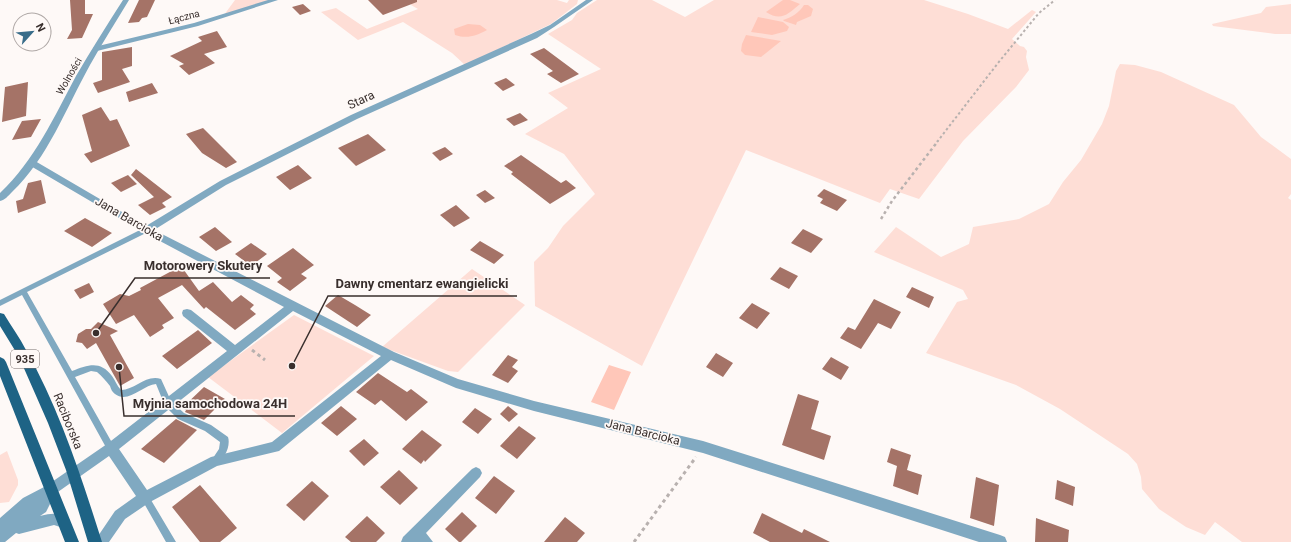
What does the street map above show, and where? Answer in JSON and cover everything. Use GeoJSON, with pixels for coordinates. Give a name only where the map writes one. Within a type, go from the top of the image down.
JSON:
{"type":"FeatureCollection","features":[{"type":"Feature","properties":{"kind":"main road","name":"Raciborska"},"geometry":{"type":"LineString","coordinates":[[0,317],[23,353],[46,404],[74,473],[95,542]]}},
{"type":"Feature","properties":{"kind":"main road","name":"935"},"geometry":{"type":"LineString","coordinates":[[0,362],[72,542]]}},
{"type":"Feature","properties":{"kind":"street","name":"Wolności"},"geometry":{"type":"LineString","coordinates":[[0,198],[14,186],[32,163],[88,62],[126,0]]}},
{"type":"Feature","properties":{"kind":"street","name":"Łączna"},"geometry":{"type":"LineString","coordinates":[[97,49],[196,25],[275,0]]}},
{"type":"Feature","properties":{"kind":"street","name":"Stara"},"geometry":{"type":"LineString","coordinates":[[146,230],[223,183],[354,117],[534,36],[552,26],[590,0]]}},
{"type":"Feature","properties":{"kind":"street","name":"Jana Barcioka"},"geometry":{"type":"LineString","coordinates":[[32,163],[146,230],[292,306],[390,356],[456,383],[513,400],[703,447],[1000,542]]}},
{"type":"Feature","properties":{"kind":"street"},"geometry":{"type":"LineString","coordinates":[[2,532],[41,508],[50,490],[111,448],[292,306]]}},
{"type":"Feature","properties":{"kind":"street"},"geometry":{"type":"LineString","coordinates":[[187,313],[234,350]]}},
{"type":"Feature","properties":{"kind":"street"},"geometry":{"type":"LineString","coordinates":[[101,542],[120,515],[145,498],[215,461],[275,447],[390,356]]}},
{"type":"Feature","properties":{"kind":"street"},"geometry":{"type":"LineString","coordinates":[[111,448],[145,498]]}},
{"type":"Feature","properties":{"kind":"street"},"geometry":{"type":"LineString","coordinates":[[417,539],[476,473]]}},
{"type":"Feature","properties":{"kind":"street"},"geometry":{"type":"LineString","coordinates":[[2,532],[54,518],[63,522]]}},
{"type":"Feature","properties":{"kind":"lane"},"geometry":{"type":"LineString","coordinates":[[0,303],[146,230]]}},
{"type":"Feature","properties":{"kind":"lane"},"geometry":{"type":"LineString","coordinates":[[23,291],[111,448]]}},
{"type":"Feature","properties":{"kind":"lane"},"geometry":{"type":"LineString","coordinates":[[70,375],[88,368],[99,368],[105,372],[116,391],[120,393],[129,392],[154,381],[158,382],[168,403],[181,416],[208,428],[225,440],[223,451],[215,461]]}},
{"type":"Feature","properties":{"kind":"lane"},"geometry":{"type":"LineString","coordinates":[[145,498],[170,542]]}},
{"type":"Feature","properties":{"kind":"path"},"geometry":{"type":"LineString","coordinates":[[881,219],[892,201],[998,63],[1039,13],[1055,0]]}},
{"type":"Feature","properties":{"kind":"path"},"geometry":{"type":"LineString","coordinates":[[244,343],[265,360]]}},
{"type":"Feature","properties":{"kind":"path"},"geometry":{"type":"LineString","coordinates":[[634,542],[703,447]]}},
{"type":"Feature","properties":{"kind":"shaded area"},"geometry":{"type":"Polygon","coordinates":[[[235,0],[270,0],[224,15],[235,0]]]}},
{"type":"Feature","properties":{"kind":"shaded area"},"geometry":{"type":"Polygon","coordinates":[[[413,0],[557,0],[567,3],[569,0],[578,0],[577,4],[551,24],[465,65],[452,53],[403,22],[358,40],[321,12],[336,8],[367,29],[418,9],[411,5],[413,0]]]}},
{"type":"Feature","properties":{"kind":"shaded area"},"geometry":{"type":"Polygon","coordinates":[[[597,0],[652,0],[685,17],[714,0],[924,0],[1008,29],[1032,10],[1036,12],[1012,39],[1020,46],[1024,47],[1027,51],[1026,57],[1029,70],[1016,87],[963,141],[919,199],[890,189],[880,203],[746,150],[642,366],[535,306],[534,262],[548,248],[563,226],[595,194],[564,154],[525,134],[568,108],[548,93],[601,69],[548,34],[572,20],[577,13],[597,0]]]}},
{"type":"Feature","properties":{"kind":"shaded area"},"geometry":{"type":"Polygon","coordinates":[[[783,0],[790,0],[800,4],[784,16],[771,15],[766,12],[783,0]]]}},
{"type":"Feature","properties":{"kind":"shaded area"},"geometry":{"type":"Polygon","coordinates":[[[1291,4],[1291,34],[1275,34],[1213,26],[1212,24],[1261,13],[1266,7],[1291,4]]]}},
{"type":"Feature","properties":{"kind":"shaded area"},"geometry":{"type":"Polygon","coordinates":[[[804,5],[808,5],[813,9],[811,16],[797,22],[796,25],[783,20],[795,14],[804,5]]]}},
{"type":"Feature","properties":{"kind":"shaded area"},"geometry":{"type":"Polygon","coordinates":[[[758,17],[783,22],[789,27],[787,31],[772,35],[751,32],[758,17]]]}},
{"type":"Feature","properties":{"kind":"shaded area"},"geometry":{"type":"Polygon","coordinates":[[[468,24],[480,25],[487,30],[471,36],[464,37],[455,35],[454,29],[468,24]]]}},
{"type":"Feature","properties":{"kind":"shaded area"},"geometry":{"type":"Polygon","coordinates":[[[746,35],[781,41],[761,57],[745,55],[741,51],[746,35]]]}},
{"type":"Feature","properties":{"kind":"shaded area"},"geometry":{"type":"Polygon","coordinates":[[[1120,64],[1135,65],[1161,72],[1234,105],[1261,137],[1291,159],[1291,194],[1288,198],[1291,200],[1291,542],[1242,542],[1215,522],[1205,535],[1186,527],[1159,509],[1142,489],[1141,477],[1137,464],[1128,454],[1060,409],[1016,385],[926,353],[957,302],[968,299],[963,290],[874,252],[896,227],[941,257],[969,244],[973,227],[1019,219],[1049,204],[1063,182],[1081,160],[1102,124],[1109,106],[1116,71],[1120,64]]]}},
{"type":"Feature","properties":{"kind":"shaded area"},"geometry":{"type":"Polygon","coordinates":[[[472,269],[525,305],[458,372],[448,371],[382,347],[472,269]]]}},
{"type":"Feature","properties":{"kind":"shaded area"},"geometry":{"type":"Polygon","coordinates":[[[294,315],[374,356],[282,433],[208,377],[294,315]]]}},
{"type":"Feature","properties":{"kind":"shaded area"},"geometry":{"type":"Polygon","coordinates":[[[609,365],[631,372],[614,410],[591,402],[609,365]]]}},
{"type":"Feature","properties":{"kind":"shaded area"},"geometry":{"type":"Polygon","coordinates":[[[7,451],[18,480],[18,485],[9,502],[0,503],[0,455],[7,451]]]}},
{"type":"Feature","properties":{"kind":"building"},"geometry":{"type":"Polygon","coordinates":[[[70,0],[85,0],[85,14],[93,14],[82,38],[67,39],[72,30],[70,0]]]}},
{"type":"Feature","properties":{"kind":"building"},"geometry":{"type":"Polygon","coordinates":[[[139,0],[155,0],[147,17],[142,18],[139,22],[128,23],[139,0]]]}},
{"type":"Feature","properties":{"kind":"building"},"geometry":{"type":"Polygon","coordinates":[[[368,0],[417,0],[417,2],[383,15],[368,0]]]}},
{"type":"Feature","properties":{"kind":"building"},"geometry":{"type":"Polygon","coordinates":[[[303,4],[311,11],[300,15],[292,7],[303,4]]]}},
{"type":"Feature","properties":{"kind":"building"},"geometry":{"type":"Polygon","coordinates":[[[217,31],[227,47],[204,54],[215,63],[189,75],[179,66],[184,64],[170,56],[202,41],[198,37],[217,31]]]}},
{"type":"Feature","properties":{"kind":"building"},"geometry":{"type":"Polygon","coordinates":[[[132,47],[132,66],[122,69],[130,82],[98,93],[93,83],[102,80],[102,52],[132,47]]]}},
{"type":"Feature","properties":{"kind":"building"},"geometry":{"type":"Polygon","coordinates":[[[544,48],[579,74],[561,83],[547,74],[553,71],[530,54],[544,48]]]}},
{"type":"Feature","properties":{"kind":"building"},"geometry":{"type":"Polygon","coordinates":[[[506,78],[515,85],[503,91],[494,83],[506,78]]]}},
{"type":"Feature","properties":{"kind":"building"},"geometry":{"type":"Polygon","coordinates":[[[28,82],[26,116],[2,122],[5,87],[28,82]]]}},
{"type":"Feature","properties":{"kind":"building"},"geometry":{"type":"Polygon","coordinates":[[[152,83],[158,93],[129,102],[126,92],[152,83]]]}},
{"type":"Feature","properties":{"kind":"building"},"geometry":{"type":"Polygon","coordinates":[[[101,107],[110,121],[117,119],[130,146],[91,163],[84,154],[92,151],[82,115],[101,107]]]}},
{"type":"Feature","properties":{"kind":"building"},"geometry":{"type":"Polygon","coordinates":[[[520,113],[528,120],[514,126],[506,119],[520,113]]]}},
{"type":"Feature","properties":{"kind":"building"},"geometry":{"type":"Polygon","coordinates":[[[41,119],[31,137],[12,140],[22,121],[41,119]]]}},
{"type":"Feature","properties":{"kind":"building"},"geometry":{"type":"Polygon","coordinates":[[[203,128],[237,162],[226,168],[202,153],[186,134],[203,128]]]}},
{"type":"Feature","properties":{"kind":"building"},"geometry":{"type":"Polygon","coordinates":[[[368,134],[386,150],[356,166],[338,148],[368,134]]]}},
{"type":"Feature","properties":{"kind":"building"},"geometry":{"type":"Polygon","coordinates":[[[445,147],[453,154],[440,161],[432,153],[445,147]]]}},
{"type":"Feature","properties":{"kind":"building"},"geometry":{"type":"Polygon","coordinates":[[[521,155],[561,183],[566,180],[576,188],[550,204],[511,174],[513,172],[504,166],[521,155]]]}},
{"type":"Feature","properties":{"kind":"building"},"geometry":{"type":"Polygon","coordinates":[[[298,165],[312,178],[290,190],[276,177],[298,165]]]}},
{"type":"Feature","properties":{"kind":"building"},"geometry":{"type":"Polygon","coordinates":[[[136,169],[172,197],[162,203],[166,207],[150,215],[138,205],[154,197],[131,175],[136,169]]]}},
{"type":"Feature","properties":{"kind":"building"},"geometry":{"type":"Polygon","coordinates":[[[128,175],[137,184],[121,192],[111,183],[128,175]]]}},
{"type":"Feature","properties":{"kind":"building"},"geometry":{"type":"Polygon","coordinates":[[[41,180],[46,203],[18,213],[16,201],[23,199],[28,183],[41,180]]]}},
{"type":"Feature","properties":{"kind":"building"},"geometry":{"type":"Polygon","coordinates":[[[824,189],[847,200],[837,211],[820,203],[823,199],[817,196],[824,189]]]}},
{"type":"Feature","properties":{"kind":"building"},"geometry":{"type":"Polygon","coordinates":[[[485,190],[495,198],[485,203],[476,195],[485,190]]]}},
{"type":"Feature","properties":{"kind":"building"},"geometry":{"type":"Polygon","coordinates":[[[456,205],[470,218],[454,227],[440,215],[456,205]]]}},
{"type":"Feature","properties":{"kind":"building"},"geometry":{"type":"Polygon","coordinates":[[[85,218],[112,233],[92,247],[64,231],[85,218]]]}},
{"type":"Feature","properties":{"kind":"building"},"geometry":{"type":"Polygon","coordinates":[[[215,227],[232,242],[216,251],[199,237],[215,227]]]}},
{"type":"Feature","properties":{"kind":"building"},"geometry":{"type":"Polygon","coordinates":[[[803,229],[823,239],[811,253],[791,243],[803,229]]]}},
{"type":"Feature","properties":{"kind":"building"},"geometry":{"type":"Polygon","coordinates":[[[480,241],[504,255],[494,264],[470,250],[480,241]]]}},
{"type":"Feature","properties":{"kind":"building"},"geometry":{"type":"Polygon","coordinates":[[[251,243],[267,254],[251,266],[235,254],[251,243]]]}},
{"type":"Feature","properties":{"kind":"building"},"geometry":{"type":"Polygon","coordinates":[[[293,248],[314,265],[301,274],[307,278],[290,291],[277,282],[282,278],[267,266],[293,248]]]}},
{"type":"Feature","properties":{"kind":"building"},"geometry":{"type":"Polygon","coordinates":[[[181,266],[199,291],[213,282],[232,302],[241,295],[254,305],[250,309],[256,314],[235,330],[206,307],[204,309],[182,285],[158,298],[174,318],[162,325],[164,328],[150,337],[134,315],[116,324],[103,304],[120,294],[129,296],[141,290],[140,288],[181,266]]]}},
{"type":"Feature","properties":{"kind":"building"},"geometry":{"type":"Polygon","coordinates":[[[780,267],[798,276],[789,289],[770,279],[780,267]]]}},
{"type":"Feature","properties":{"kind":"building"},"geometry":{"type":"Polygon","coordinates":[[[89,283],[94,292],[80,299],[74,290],[89,283]]]}},
{"type":"Feature","properties":{"kind":"building"},"geometry":{"type":"Polygon","coordinates":[[[912,287],[934,297],[929,308],[906,297],[912,287]]]}},
{"type":"Feature","properties":{"kind":"building"},"geometry":{"type":"Polygon","coordinates":[[[338,295],[371,315],[357,327],[325,306],[338,295]]]}},
{"type":"Feature","properties":{"kind":"building"},"geometry":{"type":"Polygon","coordinates":[[[874,299],[901,312],[891,329],[878,323],[861,349],[840,338],[848,327],[855,330],[874,299]]]}},
{"type":"Feature","properties":{"kind":"building"},"geometry":{"type":"Polygon","coordinates":[[[752,303],[770,313],[757,329],[739,318],[752,303]]]}},
{"type":"Feature","properties":{"kind":"building"},"geometry":{"type":"Polygon","coordinates":[[[98,322],[118,331],[110,335],[134,378],[120,386],[96,343],[87,349],[82,343],[76,342],[78,334],[86,329],[91,329],[98,322]]]}},
{"type":"Feature","properties":{"kind":"building"},"geometry":{"type":"Polygon","coordinates":[[[198,330],[212,343],[177,369],[162,356],[198,330]]]}},
{"type":"Feature","properties":{"kind":"building"},"geometry":{"type":"Polygon","coordinates":[[[716,353],[733,363],[723,377],[706,367],[716,353]]]}},
{"type":"Feature","properties":{"kind":"building"},"geometry":{"type":"Polygon","coordinates":[[[508,355],[518,360],[512,367],[518,371],[508,383],[492,375],[508,355]]]}},
{"type":"Feature","properties":{"kind":"building"},"geometry":{"type":"Polygon","coordinates":[[[831,357],[849,367],[841,380],[822,369],[831,357]]]}},
{"type":"Feature","properties":{"kind":"building"},"geometry":{"type":"Polygon","coordinates":[[[378,373],[407,392],[411,389],[428,402],[406,421],[381,400],[375,405],[356,392],[378,373]]]}},
{"type":"Feature","properties":{"kind":"building"},"geometry":{"type":"Polygon","coordinates":[[[204,387],[225,399],[204,420],[185,412],[186,410],[182,408],[204,387]]]}},
{"type":"Feature","properties":{"kind":"building"},"geometry":{"type":"Polygon","coordinates":[[[798,394],[819,401],[811,429],[831,436],[824,460],[782,445],[798,394]]]}},
{"type":"Feature","properties":{"kind":"building"},"geometry":{"type":"Polygon","coordinates":[[[341,406],[357,419],[337,436],[321,423],[341,406]]]}},
{"type":"Feature","properties":{"kind":"building"},"geometry":{"type":"Polygon","coordinates":[[[508,406],[518,414],[509,422],[500,414],[508,406]]]}},
{"type":"Feature","properties":{"kind":"building"},"geometry":{"type":"Polygon","coordinates":[[[475,408],[492,419],[478,434],[462,422],[475,408]]]}},
{"type":"Feature","properties":{"kind":"building"},"geometry":{"type":"Polygon","coordinates":[[[176,419],[197,430],[164,463],[141,449],[176,419]]]}},
{"type":"Feature","properties":{"kind":"building"},"geometry":{"type":"Polygon","coordinates":[[[519,426],[536,438],[517,459],[500,446],[519,426]]]}},
{"type":"Feature","properties":{"kind":"building"},"geometry":{"type":"Polygon","coordinates":[[[422,430],[442,445],[425,462],[424,460],[421,464],[402,449],[422,430]]]}},
{"type":"Feature","properties":{"kind":"building"},"geometry":{"type":"Polygon","coordinates":[[[364,439],[379,453],[364,466],[349,451],[364,439]]]}},
{"type":"Feature","properties":{"kind":"building"},"geometry":{"type":"Polygon","coordinates":[[[891,448],[911,455],[907,470],[922,475],[918,495],[893,486],[897,466],[887,462],[891,448]]]}},
{"type":"Feature","properties":{"kind":"building"},"geometry":{"type":"Polygon","coordinates":[[[399,470],[418,488],[400,505],[380,487],[399,470]]]}},
{"type":"Feature","properties":{"kind":"building"},"geometry":{"type":"Polygon","coordinates":[[[494,476],[515,491],[496,514],[475,498],[494,476]]]}},
{"type":"Feature","properties":{"kind":"building"},"geometry":{"type":"Polygon","coordinates":[[[976,477],[999,485],[994,526],[970,518],[976,477]]]}},
{"type":"Feature","properties":{"kind":"building"},"geometry":{"type":"Polygon","coordinates":[[[1057,480],[1075,487],[1073,506],[1055,499],[1057,480]]]}},
{"type":"Feature","properties":{"kind":"building"},"geometry":{"type":"Polygon","coordinates":[[[312,481],[329,496],[304,521],[286,505],[312,481]]]}},
{"type":"Feature","properties":{"kind":"building"},"geometry":{"type":"Polygon","coordinates":[[[200,485],[237,528],[220,542],[200,542],[172,507],[200,485]]]}},
{"type":"Feature","properties":{"kind":"building"},"geometry":{"type":"Polygon","coordinates":[[[462,512],[477,526],[461,542],[459,542],[445,529],[462,512]]]}},
{"type":"Feature","properties":{"kind":"building"},"geometry":{"type":"Polygon","coordinates":[[[762,513],[802,533],[804,529],[830,542],[770,542],[753,533],[762,513]]]}},
{"type":"Feature","properties":{"kind":"building"},"geometry":{"type":"Polygon","coordinates":[[[367,516],[385,533],[376,542],[351,542],[345,537],[367,516]]]}},
{"type":"Feature","properties":{"kind":"building"},"geometry":{"type":"Polygon","coordinates":[[[565,517],[585,533],[577,542],[544,542],[565,517]]]}},
{"type":"Feature","properties":{"kind":"building"},"geometry":{"type":"Polygon","coordinates":[[[1036,518],[1069,530],[1068,542],[1035,542],[1036,518]]]}},
{"type":"Feature","properties":{"kind":"place","name":"Motorowery Skutery"},"geometry":{"type":"Point","coordinates":[96,333]}},
{"type":"Feature","properties":{"kind":"place","name":"Dawny cmentarz ewangielicki"},"geometry":{"type":"Point","coordinates":[292,366]}},
{"type":"Feature","properties":{"kind":"place","name":"Myjnia samochodowa 24H"},"geometry":{"type":"Point","coordinates":[119,367]}}]}
